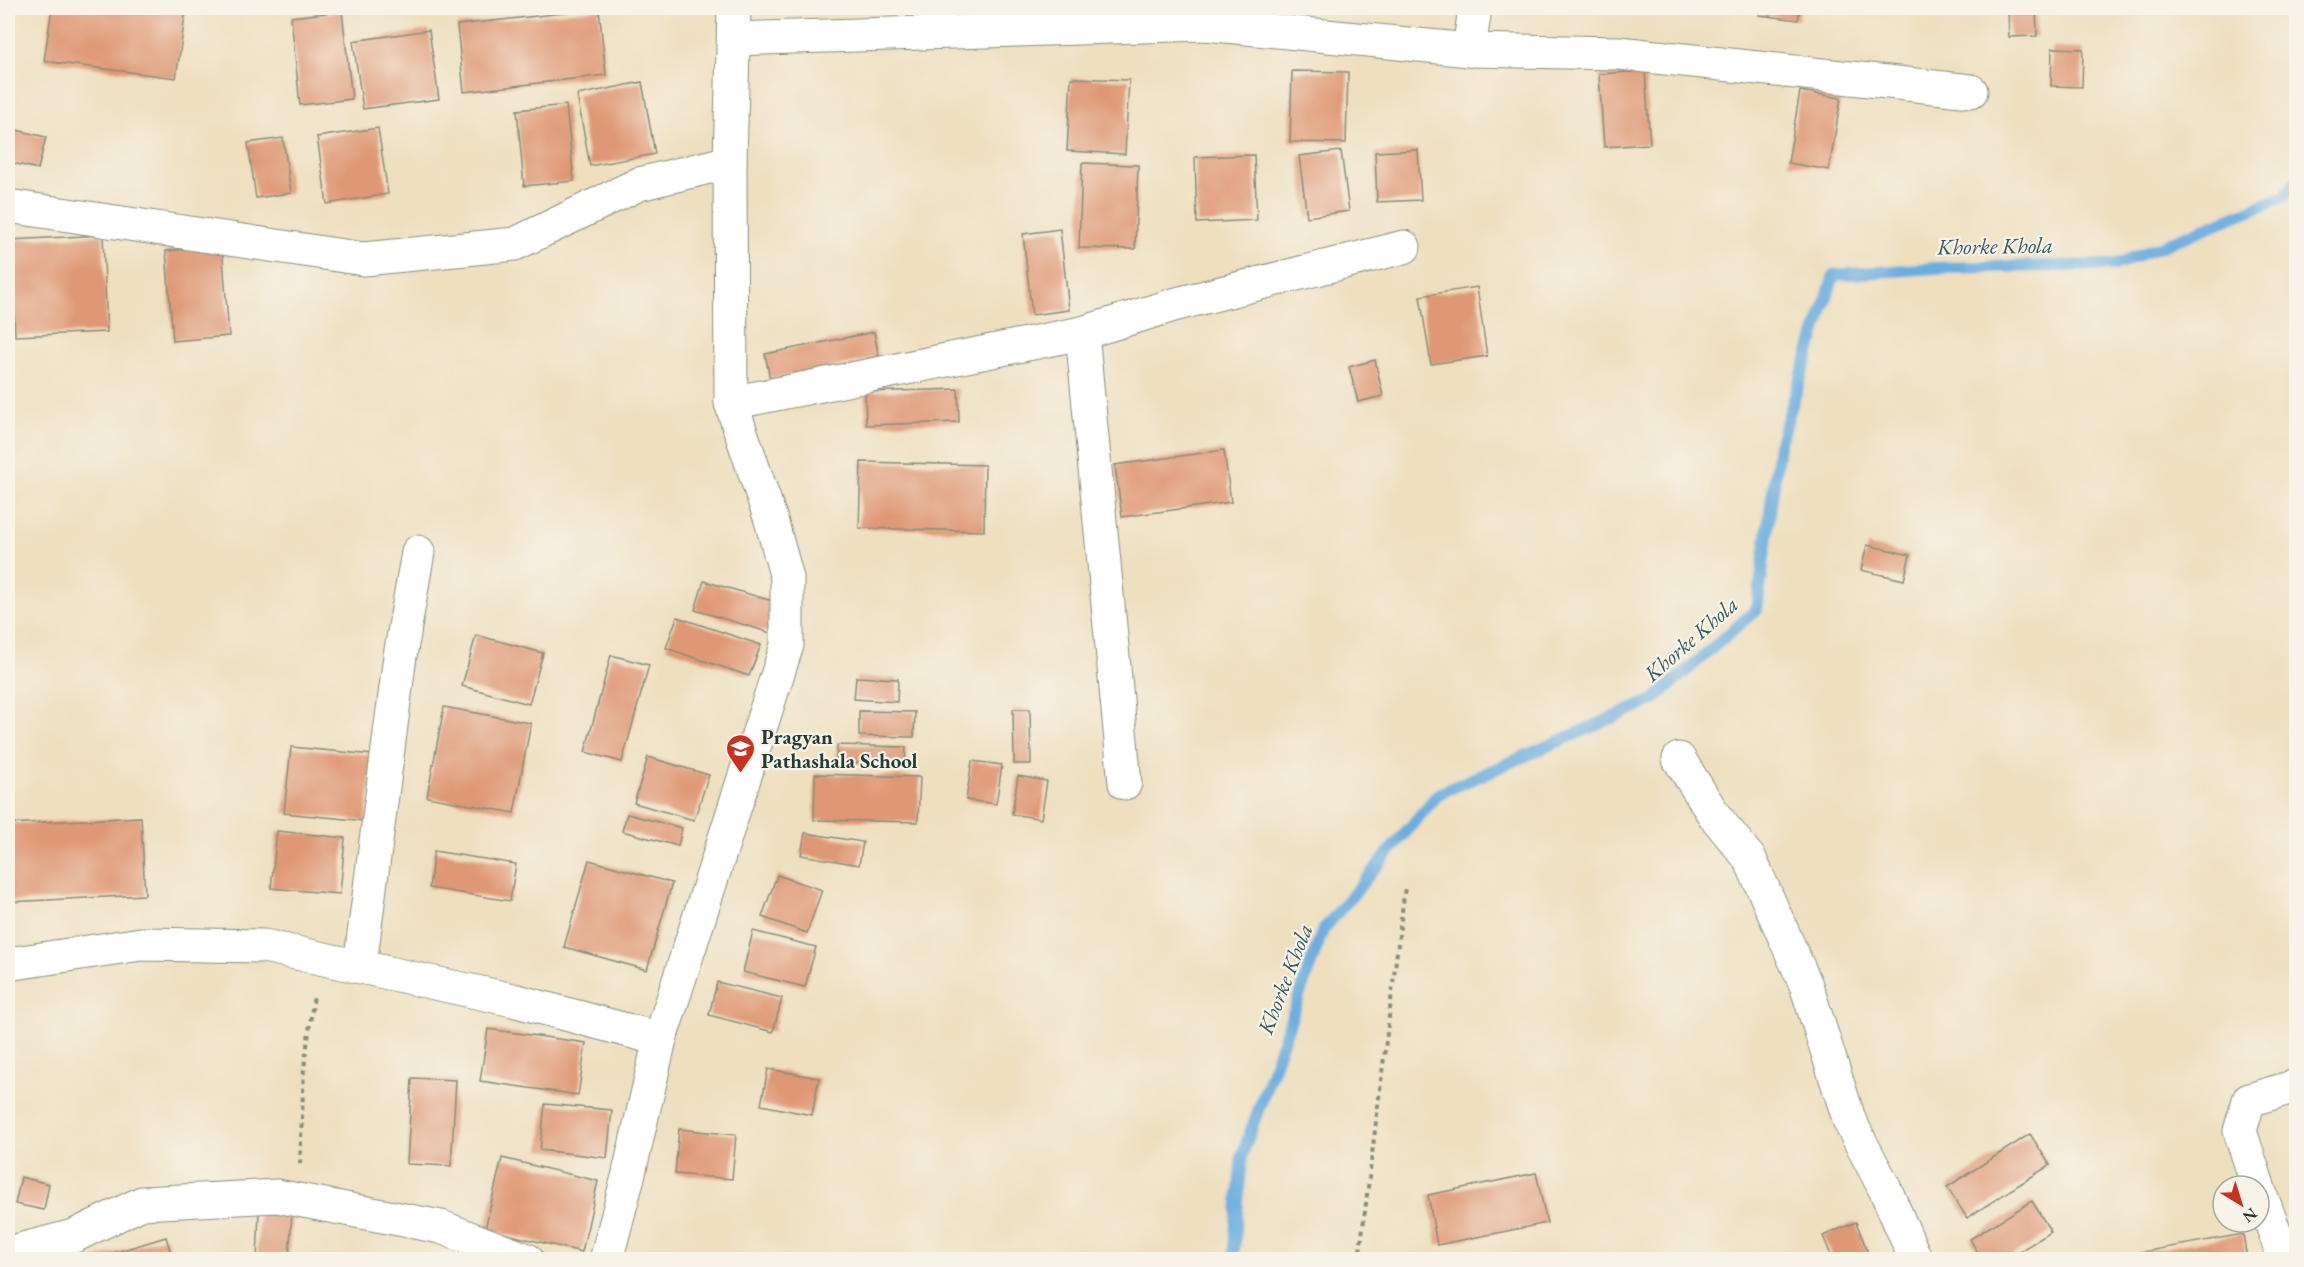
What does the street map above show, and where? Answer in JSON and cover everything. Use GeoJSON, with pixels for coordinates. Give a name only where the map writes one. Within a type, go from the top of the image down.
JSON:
{"type":"FeatureCollection","features":[{"type":"Feature","properties":{"kind":"street"},"geometry":{"type":"LineString","coordinates":[[1469,50],[1475,8]]}},
{"type":"Feature","properties":{"kind":"street"},"geometry":{"type":"LineString","coordinates":[[606,1260],[660,1039],[787,645],[787,578],[771,520],[731,403],[730,162],[734,23],[1207,16],[1469,50],[1619,53],[1971,92]]}},
{"type":"Feature","properties":{"kind":"street"},"geometry":{"type":"LineString","coordinates":[[8,206],[364,258],[515,244],[639,184],[730,162]]}},
{"type":"Feature","properties":{"kind":"street"},"geometry":{"type":"LineString","coordinates":[[731,403],[1082,333],[1178,304],[1404,247]]}},
{"type":"Feature","properties":{"kind":"street"},"geometry":{"type":"LineString","coordinates":[[1082,333],[1125,783]]}},
{"type":"Feature","properties":{"kind":"street"},"geometry":{"type":"LineString","coordinates":[[360,965],[400,656],[417,552]]}},
{"type":"Feature","properties":{"kind":"street"},"geometry":{"type":"LineString","coordinates":[[1679,759],[1714,815],[1750,860],[1806,985],[1850,1122],[1886,1189],[1916,1260]]}},
{"type":"Feature","properties":{"kind":"street"},"geometry":{"type":"LineString","coordinates":[[8,964],[141,944],[264,946],[513,1000],[660,1039]]}},
{"type":"Feature","properties":{"kind":"street"},"geometry":{"type":"LineString","coordinates":[[2254,1174],[2240,1131],[2249,1100],[2296,1086]]}},
{"type":"Feature","properties":{"kind":"street"},"geometry":{"type":"LineString","coordinates":[[8,1253],[74,1236],[142,1203],[277,1196],[441,1227],[527,1260]]}},
{"type":"Feature","properties":{"kind":"street"},"geometry":{"type":"LineString","coordinates":[[2271,1223],[2285,1260]]}},
{"type":"Feature","properties":{"kind":"path"},"geometry":{"type":"LineString","coordinates":[[1359,1260],[1405,887]]}},
{"type":"Feature","properties":{"kind":"path"},"geometry":{"type":"LineString","coordinates":[[298,1200],[304,1068],[319,959]]}},
{"type":"Feature","properties":{"kind":"building"},"geometry":{"type":"Polygon","coordinates":[[[52,8],[186,10],[176,78],[44,61],[52,8]]]}},
{"type":"Feature","properties":{"kind":"building"},"geometry":{"type":"Polygon","coordinates":[[[1760,8],[1800,8],[1798,20],[1759,15],[1760,8]]]}},
{"type":"Feature","properties":{"kind":"building"},"geometry":{"type":"Polygon","coordinates":[[[2008,8],[2036,8],[2037,36],[2009,37],[2008,8]]]}},
{"type":"Feature","properties":{"kind":"building"},"geometry":{"type":"Polygon","coordinates":[[[599,9],[606,75],[464,92],[457,25],[599,9]]]}},
{"type":"Feature","properties":{"kind":"building"},"geometry":{"type":"Polygon","coordinates":[[[342,11],[352,99],[300,105],[291,17],[342,11]]]}},
{"type":"Feature","properties":{"kind":"building"},"geometry":{"type":"Polygon","coordinates":[[[429,30],[439,99],[363,109],[353,41],[429,30]]]}},
{"type":"Feature","properties":{"kind":"building"},"geometry":{"type":"Polygon","coordinates":[[[2052,48],[2083,49],[2082,87],[2051,86],[2052,48]]]}},
{"type":"Feature","properties":{"kind":"building"},"geometry":{"type":"Polygon","coordinates":[[[1292,71],[1348,72],[1346,143],[1290,142],[1292,71]]]}},
{"type":"Feature","properties":{"kind":"building"},"geometry":{"type":"Polygon","coordinates":[[[1645,71],[1650,144],[1604,147],[1599,74],[1645,71]]]}},
{"type":"Feature","properties":{"kind":"building"},"geometry":{"type":"Polygon","coordinates":[[[1071,78],[1129,80],[1125,154],[1067,151],[1071,78]]]}},
{"type":"Feature","properties":{"kind":"building"},"geometry":{"type":"Polygon","coordinates":[[[642,82],[655,154],[590,166],[577,95],[642,82]]]}},
{"type":"Feature","properties":{"kind":"building"},"geometry":{"type":"Polygon","coordinates":[[[1800,91],[1841,98],[1829,170],[1788,163],[1800,91]]]}},
{"type":"Feature","properties":{"kind":"building"},"geometry":{"type":"Polygon","coordinates":[[[566,105],[574,181],[524,186],[517,110],[566,105]]]}},
{"type":"Feature","properties":{"kind":"building"},"geometry":{"type":"Polygon","coordinates":[[[8,128],[46,137],[38,169],[8,162],[8,128]]]}},
{"type":"Feature","properties":{"kind":"building"},"geometry":{"type":"Polygon","coordinates":[[[378,128],[388,194],[327,204],[317,137],[378,128]]]}},
{"type":"Feature","properties":{"kind":"building"},"geometry":{"type":"Polygon","coordinates":[[[283,138],[291,193],[256,198],[248,143],[283,138]]]}},
{"type":"Feature","properties":{"kind":"building"},"geometry":{"type":"Polygon","coordinates":[[[1418,150],[1421,200],[1377,202],[1375,152],[1418,150]]]}},
{"type":"Feature","properties":{"kind":"building"},"geometry":{"type":"Polygon","coordinates":[[[1341,151],[1349,211],[1307,217],[1299,156],[1341,151]]]}},
{"type":"Feature","properties":{"kind":"building"},"geometry":{"type":"Polygon","coordinates":[[[1254,155],[1257,220],[1197,223],[1195,157],[1254,155]]]}},
{"type":"Feature","properties":{"kind":"building"},"geometry":{"type":"Polygon","coordinates":[[[1082,163],[1138,165],[1135,249],[1079,248],[1082,163]]]}},
{"type":"Feature","properties":{"kind":"building"},"geometry":{"type":"Polygon","coordinates":[[[1060,229],[1069,310],[1032,315],[1023,234],[1060,229]]]}},
{"type":"Feature","properties":{"kind":"building"},"geometry":{"type":"Polygon","coordinates":[[[103,235],[107,332],[15,336],[11,240],[103,235]]]}},
{"type":"Feature","properties":{"kind":"building"},"geometry":{"type":"Polygon","coordinates":[[[222,246],[229,336],[173,341],[166,251],[222,246]]]}},
{"type":"Feature","properties":{"kind":"building"},"geometry":{"type":"Polygon","coordinates":[[[1477,287],[1487,356],[1431,364],[1420,296],[1477,287]]]}},
{"type":"Feature","properties":{"kind":"building"},"geometry":{"type":"Polygon","coordinates":[[[874,332],[879,358],[770,379],[765,354],[874,332]]]}},
{"type":"Feature","properties":{"kind":"building"},"geometry":{"type":"Polygon","coordinates":[[[1375,360],[1383,396],[1358,402],[1349,367],[1375,360]]]}},
{"type":"Feature","properties":{"kind":"building"},"geometry":{"type":"Polygon","coordinates":[[[958,389],[959,422],[866,425],[865,392],[958,389]]]}},
{"type":"Feature","properties":{"kind":"building"},"geometry":{"type":"Polygon","coordinates":[[[1224,450],[1231,502],[1122,517],[1115,465],[1224,450]]]}},
{"type":"Feature","properties":{"kind":"building"},"geometry":{"type":"Polygon","coordinates":[[[861,462],[985,465],[984,531],[859,528],[861,462]]]}},
{"type":"Feature","properties":{"kind":"building"},"geometry":{"type":"Polygon","coordinates":[[[1867,545],[1910,555],[1904,580],[1861,570],[1867,545]]]}},
{"type":"Feature","properties":{"kind":"building"},"geometry":{"type":"Polygon","coordinates":[[[704,581],[783,604],[774,634],[695,610],[704,581]]]}},
{"type":"Feature","properties":{"kind":"building"},"geometry":{"type":"Polygon","coordinates":[[[677,617],[761,645],[749,676],[666,648],[677,617]]]}},
{"type":"Feature","properties":{"kind":"building"},"geometry":{"type":"Polygon","coordinates":[[[476,635],[543,653],[529,704],[462,686],[476,635]]]}},
{"type":"Feature","properties":{"kind":"building"},"geometry":{"type":"Polygon","coordinates":[[[611,655],[649,665],[622,762],[585,752],[611,655]]]}},
{"type":"Feature","properties":{"kind":"building"},"geometry":{"type":"Polygon","coordinates":[[[856,677],[898,679],[897,702],[854,699],[856,677]]]}},
{"type":"Feature","properties":{"kind":"building"},"geometry":{"type":"Polygon","coordinates":[[[444,707],[531,723],[514,813],[427,797],[444,707]]]}},
{"type":"Feature","properties":{"kind":"building"},"geometry":{"type":"Polygon","coordinates":[[[1013,709],[1030,709],[1031,764],[1014,764],[1013,709]]]}},
{"type":"Feature","properties":{"kind":"building"},"geometry":{"type":"Polygon","coordinates":[[[859,711],[915,712],[914,737],[859,736],[859,711]]]}},
{"type":"Feature","properties":{"kind":"building"},"geometry":{"type":"Polygon","coordinates":[[[837,745],[906,747],[905,765],[836,763],[837,745]]]}},
{"type":"Feature","properties":{"kind":"building"},"geometry":{"type":"Polygon","coordinates":[[[291,747],[373,755],[366,821],[284,813],[291,747]]]}},
{"type":"Feature","properties":{"kind":"building"},"geometry":{"type":"Polygon","coordinates":[[[648,757],[709,775],[694,820],[634,803],[648,757]]]}},
{"type":"Feature","properties":{"kind":"building"},"geometry":{"type":"Polygon","coordinates":[[[972,761],[1002,765],[996,804],[966,800],[972,761]]]}},
{"type":"Feature","properties":{"kind":"building"},"geometry":{"type":"Polygon","coordinates":[[[815,774],[920,777],[918,822],[814,820],[815,774]]]}},
{"type":"Feature","properties":{"kind":"building"},"geometry":{"type":"Polygon","coordinates":[[[1018,776],[1047,781],[1041,819],[1012,814],[1018,776]]]}},
{"type":"Feature","properties":{"kind":"building"},"geometry":{"type":"Polygon","coordinates":[[[627,814],[682,828],[678,846],[622,831],[627,814]]]}},
{"type":"Feature","properties":{"kind":"building"},"geometry":{"type":"Polygon","coordinates":[[[141,817],[145,895],[8,902],[8,824],[141,817]]]}},
{"type":"Feature","properties":{"kind":"building"},"geometry":{"type":"Polygon","coordinates":[[[277,831],[345,838],[340,894],[271,888],[277,831]]]}},
{"type":"Feature","properties":{"kind":"building"},"geometry":{"type":"Polygon","coordinates":[[[805,833],[863,842],[859,865],[801,855],[805,833]]]}},
{"type":"Feature","properties":{"kind":"building"},"geometry":{"type":"Polygon","coordinates":[[[434,851],[516,864],[510,901],[429,888],[434,851]]]}},
{"type":"Feature","properties":{"kind":"building"},"geometry":{"type":"Polygon","coordinates":[[[589,860],[672,883],[647,970],[564,947],[589,860]]]}},
{"type":"Feature","properties":{"kind":"building"},"geometry":{"type":"Polygon","coordinates":[[[777,875],[822,890],[807,933],[762,917],[777,875]]]}},
{"type":"Feature","properties":{"kind":"building"},"geometry":{"type":"Polygon","coordinates":[[[753,931],[816,947],[805,987],[743,972],[753,931]]]}},
{"type":"Feature","properties":{"kind":"building"},"geometry":{"type":"Polygon","coordinates":[[[717,982],[782,998],[773,1032],[709,1015],[717,982]]]}},
{"type":"Feature","properties":{"kind":"building"},"geometry":{"type":"Polygon","coordinates":[[[488,1029],[586,1043],[578,1095],[480,1081],[488,1029]]]}},
{"type":"Feature","properties":{"kind":"building"},"geometry":{"type":"Polygon","coordinates":[[[768,1069],[819,1078],[812,1115],[761,1105],[768,1069]]]}},
{"type":"Feature","properties":{"kind":"building"},"geometry":{"type":"Polygon","coordinates":[[[412,1078],[456,1080],[451,1166],[407,1164],[412,1078]]]}},
{"type":"Feature","properties":{"kind":"building"},"geometry":{"type":"Polygon","coordinates":[[[545,1104],[612,1110],[607,1158],[540,1150],[545,1104]]]}},
{"type":"Feature","properties":{"kind":"building"},"geometry":{"type":"Polygon","coordinates":[[[679,1129],[736,1135],[732,1179],[675,1174],[679,1129]]]}},
{"type":"Feature","properties":{"kind":"building"},"geometry":{"type":"Polygon","coordinates":[[[2030,1134],[2050,1165],[1967,1218],[1947,1187],[2030,1134]]]}},
{"type":"Feature","properties":{"kind":"building"},"geometry":{"type":"Polygon","coordinates":[[[502,1158],[598,1181],[582,1252],[485,1229],[502,1158]]]}},
{"type":"Feature","properties":{"kind":"building"},"geometry":{"type":"Polygon","coordinates":[[[1536,1173],[1547,1223],[1437,1245],[1428,1195],[1536,1173]]]}},
{"type":"Feature","properties":{"kind":"building"},"geometry":{"type":"Polygon","coordinates":[[[21,1177],[49,1184],[44,1210],[15,1204],[21,1177]]]}},
{"type":"Feature","properties":{"kind":"building"},"geometry":{"type":"Polygon","coordinates":[[[2032,1201],[2051,1232],[2005,1260],[1982,1260],[1970,1239],[2032,1201]]]}},
{"type":"Feature","properties":{"kind":"building"},"geometry":{"type":"Polygon","coordinates":[[[259,1212],[292,1213],[289,1260],[257,1260],[259,1212]]]}},
{"type":"Feature","properties":{"kind":"building"},"geometry":{"type":"Polygon","coordinates":[[[1856,1222],[1871,1260],[1833,1260],[1823,1236],[1856,1222]]]}},
{"type":"Feature","properties":{"kind":"building"},"geometry":{"type":"Polygon","coordinates":[[[2243,1234],[2247,1258],[2137,1260],[2136,1253],[2243,1234]]]}},
{"type":"Feature","properties":{"kind":"building"},"geometry":{"type":"Polygon","coordinates":[[[166,1237],[173,1260],[93,1259],[166,1237]]]}},
{"type":"Feature","properties":{"kind":"waterway","name":"Khorke Khola"},"geometry":{"type":"LineString","coordinates":[[1233,1260],[1242,1155],[1323,930],[1438,794],[1653,700],[1757,609],[1779,445],[1834,275],[1935,268],[2115,265],[2285,196],[2296,182]]}},
{"type":"Feature","properties":{"kind":"place","name":"Pragyan Pathashala School"},"geometry":{"type":"Point","coordinates":[740,774]}}]}
